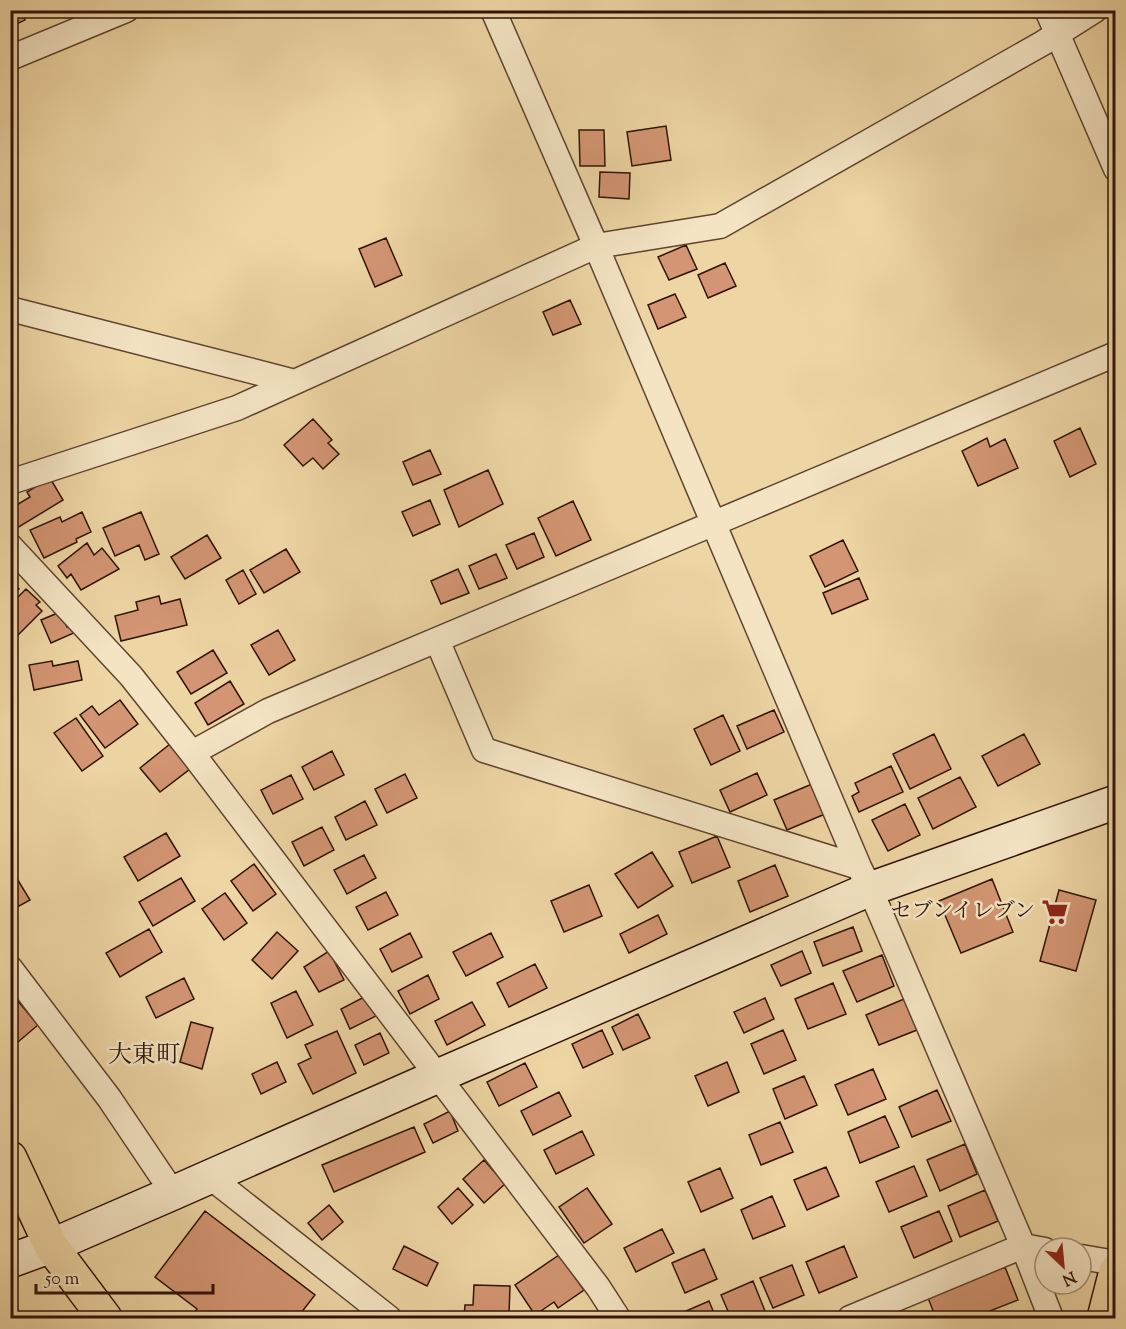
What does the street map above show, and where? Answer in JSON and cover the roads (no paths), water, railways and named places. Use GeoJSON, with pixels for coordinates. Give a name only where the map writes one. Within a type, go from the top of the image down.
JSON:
{"type":"FeatureCollection","features":[{"type":"Feature","properties":{"kind":"main road"},"geometry":{"type":"LineString","coordinates":[[10,1158],[51,1245],[105,1318]]}},
{"type":"Feature","properties":{"kind":"main road"},"geometry":{"type":"LineString","coordinates":[[1104,1318],[1116,1271]]}},
{"type":"Feature","properties":{"kind":"street"},"geometry":{"type":"LineString","coordinates":[[10,58],[126,10]]}},
{"type":"Feature","properties":{"kind":"street"},"geometry":{"type":"LineString","coordinates":[[494,10],[865,878],[1033,1246]]}},
{"type":"Feature","properties":{"kind":"street"},"geometry":{"type":"LineString","coordinates":[[1047,10],[1116,169]]}},
{"type":"Feature","properties":{"kind":"street"},"geometry":{"type":"LineString","coordinates":[[10,482],[237,408],[596,246],[720,226],[1057,34],[1095,10]]}},
{"type":"Feature","properties":{"kind":"street"},"geometry":{"type":"LineString","coordinates":[[10,309],[295,382]]}},
{"type":"Feature","properties":{"kind":"street"},"geometry":{"type":"LineString","coordinates":[[192,753],[268,711],[1116,354]]}},
{"type":"Feature","properties":{"kind":"street"},"geometry":{"type":"LineString","coordinates":[[10,546],[131,676],[192,753],[598,1287],[618,1318]]}},
{"type":"Feature","properties":{"kind":"street"},"geometry":{"type":"LineString","coordinates":[[437,640],[484,750],[865,878]]}},
{"type":"Feature","properties":{"kind":"street"},"geometry":{"type":"LineString","coordinates":[[10,1261],[172,1193],[438,1076],[865,878],[1116,802]]}},
{"type":"Feature","properties":{"kind":"street"},"geometry":{"type":"LineString","coordinates":[[10,968],[109,1098],[172,1193]]}},
{"type":"Feature","properties":{"kind":"street"},"geometry":{"type":"LineString","coordinates":[[209,1176],[389,1318]]}},
{"type":"Feature","properties":{"kind":"street"},"geometry":{"type":"LineString","coordinates":[[850,1318],[1033,1248]]}},
{"type":"Feature","properties":{"kind":"street"},"geometry":{"type":"LineString","coordinates":[[1093,1259],[1116,1263]]}},
{"type":"Feature","properties":{"kind":"street"},"geometry":{"type":"LineString","coordinates":[[1046,1296],[1051,1318]]}},
{"type":"Feature","properties":{"kind":"place","name":"セブンイレブン"},"geometry":{"type":"Point","coordinates":[1055,912]}},
{"type":"Feature","properties":{"kind":"district","name":"大東町"},"geometry":{"type":"Point","coordinates":[144,1056]}}]}
